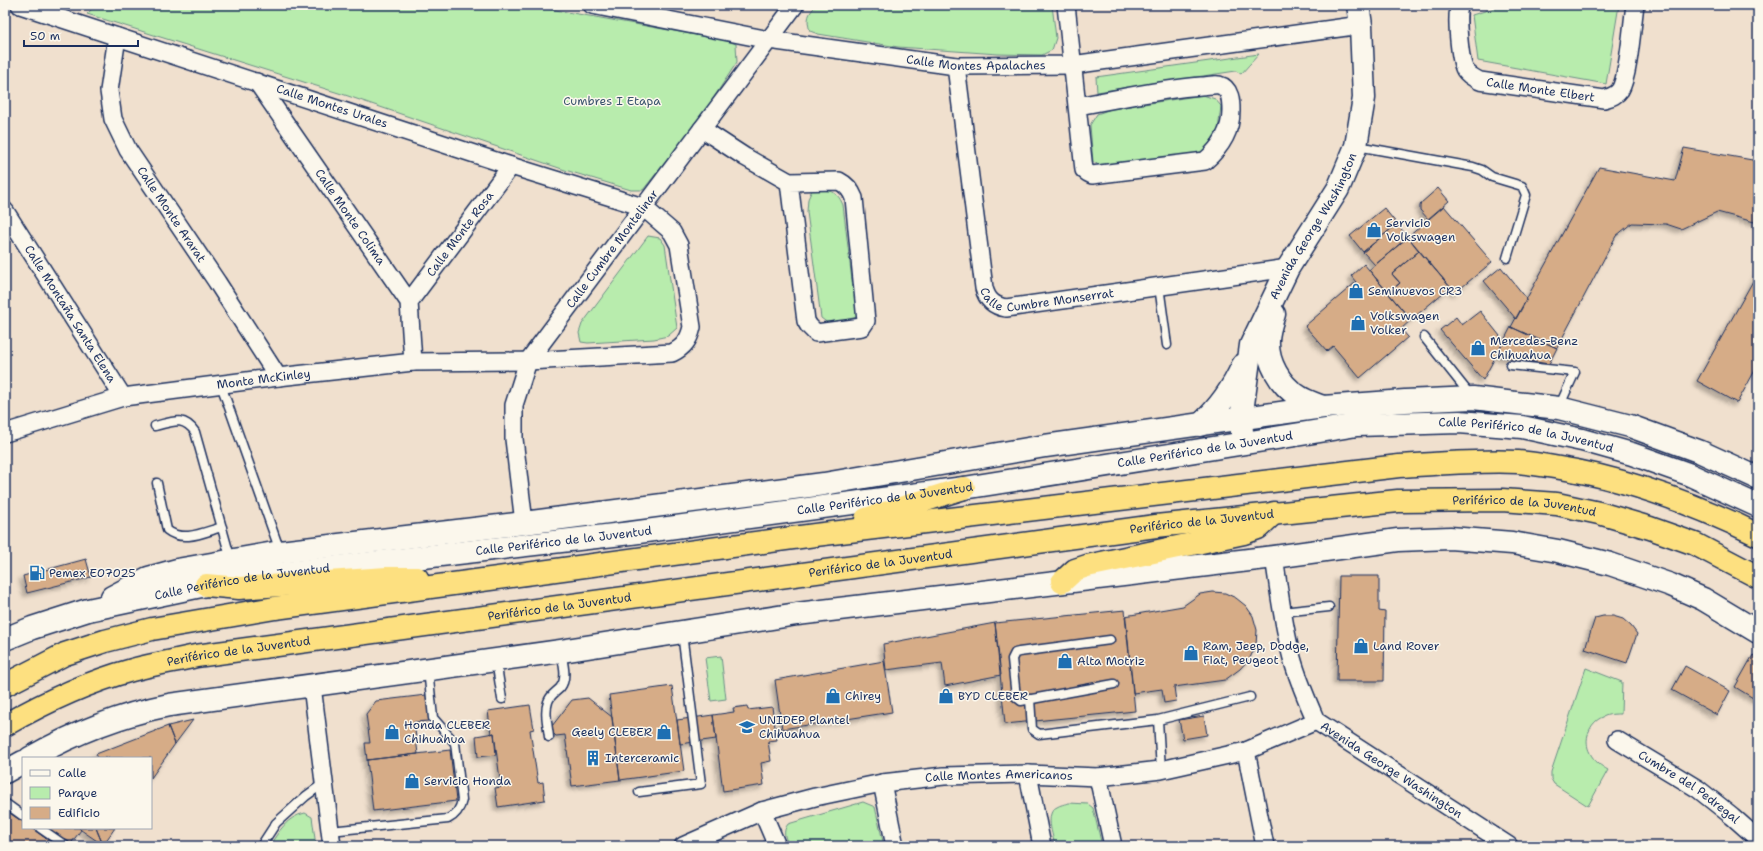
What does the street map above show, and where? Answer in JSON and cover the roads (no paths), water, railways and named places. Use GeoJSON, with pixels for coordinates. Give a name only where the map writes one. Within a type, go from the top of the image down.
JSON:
{"type":"FeatureCollection","features":[{"type":"Feature","properties":{"kind":"highway"},"geometry":{"type":"LineString","coordinates":[[5,685],[65,654],[105,641],[152,629],[275,608],[815,535],[1399,466],[1478,461],[1519,462],[1572,470],[1621,481],[1674,498],[1718,515],[1758,535]]}},
{"type":"Feature","properties":{"kind":"highway"},"geometry":{"type":"LineString","coordinates":[[815,535],[964,488]]}},
{"type":"Feature","properties":{"kind":"highway","name":"Periférico de la Juventud"},"geometry":{"type":"LineString","coordinates":[[5,724],[37,706],[92,684],[132,670],[196,656],[1156,526],[1398,501],[1502,500],[1556,504],[1599,513],[1650,528],[1695,544],[1748,570],[1758,577]]}},
{"type":"Feature","properties":{"kind":"highway"},"geometry":{"type":"LineString","coordinates":[[1062,582],[1075,570],[1086,566],[1244,533],[1258,528],[1274,513]]}},
{"type":"Feature","properties":{"kind":"highway"},"geometry":{"type":"LineString","coordinates":[[206,585],[239,588],[387,578],[510,577]]}},
{"type":"Feature","properties":{"kind":"main road","name":"Avenida George Washington"},"geometry":{"type":"LineString","coordinates":[[1244,443],[1241,419],[1251,345],[1288,268],[1338,189],[1356,146],[1364,98],[1360,15]]}},
{"type":"Feature","properties":{"kind":"main road"},"geometry":{"type":"LineString","coordinates":[[1288,268],[1270,326],[1268,341],[1270,356],[1276,372],[1284,385],[1297,396],[1323,407]]}},
{"type":"Feature","properties":{"kind":"main road"},"geometry":{"type":"LineString","coordinates":[[1200,425],[1212,415],[1232,386],[1251,345]]}},
{"type":"Feature","properties":{"kind":"main road"},"geometry":{"type":"LineString","coordinates":[[88,610],[148,578],[177,570],[280,552],[385,551],[524,523],[824,484],[1045,446],[1323,407],[1473,398],[1559,408],[1630,426],[1702,452],[1758,478]]}},
{"type":"Feature","properties":{"kind":"main road","name":"Calle Periférico de la Juventud"},"geometry":{"type":"LineString","coordinates":[[5,638],[88,610],[206,585],[385,551],[623,534],[964,488],[1357,425],[1460,422],[1522,426],[1582,440],[1632,454],[1688,474],[1758,506]]}},
{"type":"Feature","properties":{"kind":"main road"},"geometry":{"type":"LineString","coordinates":[[32,757],[78,733],[140,710],[169,705],[561,651],[797,614],[1274,557],[1398,540],[1450,538],[1512,543],[1558,551],[1610,564],[1671,585],[1703,599],[1758,632]]}},
{"type":"Feature","properties":{"kind":"main road"},"geometry":{"type":"LineString","coordinates":[[5,629],[32,628]]}},
{"type":"Feature","properties":{"kind":"street","name":"Calle Montes Urales"},"geometry":{"type":"LineString","coordinates":[[20,5],[511,166],[643,207]]}},
{"type":"Feature","properties":{"kind":"street","name":"Calle Montes Apalaches"},"geometry":{"type":"LineString","coordinates":[[592,5],[627,8],[769,40],[956,66],[1072,65],[1360,15]]}},
{"type":"Feature","properties":{"kind":"street","name":"Calle Cumbre Montelinar"},"geometry":{"type":"LineString","coordinates":[[524,523],[514,439],[514,405],[528,361],[795,5]]}},
{"type":"Feature","properties":{"kind":"street"},"geometry":{"type":"LineString","coordinates":[[1066,5],[1072,65],[1084,170],[1088,173],[1092,175],[1205,161],[1216,151],[1222,142],[1231,117],[1231,99],[1229,93],[1220,85],[1190,87],[1077,106]]}},
{"type":"Feature","properties":{"kind":"street","name":"Calle Monte Elbert"},"geometry":{"type":"LineString","coordinates":[[1460,5],[1457,17],[1463,65],[1470,77],[1480,81],[1604,99],[1613,97],[1619,92],[1624,80],[1635,5]]}},
{"type":"Feature","properties":{"kind":"street","name":"Calle Monte Ararat"},"geometry":{"type":"LineString","coordinates":[[117,37],[109,91],[113,119],[128,150],[217,282],[278,377]]}},
{"type":"Feature","properties":{"kind":"street","name":"Calle Cumbre Monserrat"},"geometry":{"type":"LineString","coordinates":[[956,66],[984,288],[990,302],[1006,308],[1288,268]]}},
{"type":"Feature","properties":{"kind":"street","name":"Calle Monte Colima"},"geometry":{"type":"LineString","coordinates":[[258,82],[409,302]]}},
{"type":"Feature","properties":{"kind":"street"},"geometry":{"type":"LineString","coordinates":[[702,129],[745,157],[789,182],[839,181],[851,190],[854,198],[866,322],[862,326],[816,333],[806,321],[789,182]]}},
{"type":"Feature","properties":{"kind":"street","name":"Calle Monte Rosa"},"geometry":{"type":"LineString","coordinates":[[409,302],[511,166]]}},
{"type":"Feature","properties":{"kind":"street","name":"Monte McKinley"},"geometry":{"type":"LineString","coordinates":[[5,433],[124,397],[278,377],[413,362],[528,361],[672,352],[680,349],[686,343],[692,327],[680,245],[672,232],[643,207]]}},
{"type":"Feature","properties":{"kind":"street","name":"Calle Montaña Santa Elena"},"geometry":{"type":"LineString","coordinates":[[5,211],[124,397]]}},
{"type":"Feature","properties":{"kind":"street"},"geometry":{"type":"LineString","coordinates":[[409,302],[413,362]]}},
{"type":"Feature","properties":{"kind":"street","name":"Avenida George Washington"},"geometry":{"type":"LineString","coordinates":[[1274,557],[1282,612],[1292,657],[1302,689],[1316,721],[1509,846]]}},
{"type":"Feature","properties":{"kind":"street"},"geometry":{"type":"LineString","coordinates":[[312,686],[331,838]]}},
{"type":"Feature","properties":{"kind":"street","name":"Calle Montes Americanos"},"geometry":{"type":"LineString","coordinates":[[683,846],[762,811],[815,797],[882,783],[944,776],[1028,774],[1098,777],[1161,770],[1246,751],[1316,721]]}},
{"type":"Feature","properties":{"kind":"street","name":"Cumbre del Pedregal"},"geometry":{"type":"LineString","coordinates":[[1617,740],[1698,789],[1758,839]]}},
{"type":"Feature","properties":{"kind":"street"},"geometry":{"type":"LineString","coordinates":[[1246,751],[1265,846]]}},
{"type":"Feature","properties":{"kind":"street"},"geometry":{"type":"LineString","coordinates":[[1028,774],[1042,846]]}},
{"type":"Feature","properties":{"kind":"street"},"geometry":{"type":"LineString","coordinates":[[1098,777],[1113,846]]}},
{"type":"Feature","properties":{"kind":"street"},"geometry":{"type":"LineString","coordinates":[[882,783],[895,846]]}},
{"type":"Feature","properties":{"kind":"street"},"geometry":{"type":"LineString","coordinates":[[762,811],[777,846]]}},
{"type":"Feature","properties":{"kind":"lane"},"geometry":{"type":"LineString","coordinates":[[1356,146],[1473,167],[1482,170],[1492,177],[1522,186],[1526,191],[1526,195],[1507,258]]}},
{"type":"Feature","properties":{"kind":"lane"},"geometry":{"type":"LineString","coordinates":[[1158,286],[1167,345]]}},
{"type":"Feature","properties":{"kind":"lane"},"geometry":{"type":"LineString","coordinates":[[1424,337],[1473,398]]}},
{"type":"Feature","properties":{"kind":"lane"},"geometry":{"type":"LineString","coordinates":[[1510,365],[1575,372],[1559,408]]}},
{"type":"Feature","properties":{"kind":"lane"},"geometry":{"type":"LineString","coordinates":[[221,385],[280,552]]}},
{"type":"Feature","properties":{"kind":"lane"},"geometry":{"type":"LineString","coordinates":[[155,426],[173,421],[183,421],[190,425],[195,432],[232,561]]}},
{"type":"Feature","properties":{"kind":"lane"},"geometry":{"type":"LineString","coordinates":[[157,483],[168,530],[174,535],[182,537],[222,527]]}},
{"type":"Feature","properties":{"kind":"lane"},"geometry":{"type":"LineString","coordinates":[[1282,612],[1329,607]]}},
{"type":"Feature","properties":{"kind":"lane"},"geometry":{"type":"LineString","coordinates":[[639,792],[701,784],[682,632]]}},
{"type":"Feature","properties":{"kind":"lane"},"geometry":{"type":"LineString","coordinates":[[1110,640],[1016,653],[1012,659],[1016,697],[1021,700],[1114,684]]}},
{"type":"Feature","properties":{"kind":"lane"},"geometry":{"type":"LineString","coordinates":[[550,737],[546,711],[547,703],[550,697],[564,682],[561,651]]}},
{"type":"Feature","properties":{"kind":"lane"},"geometry":{"type":"LineString","coordinates":[[496,660],[502,699]]}},
{"type":"Feature","properties":{"kind":"lane"},"geometry":{"type":"LineString","coordinates":[[331,838],[448,819],[455,815],[460,807],[462,800],[455,743],[433,718],[428,669]]}},
{"type":"Feature","properties":{"kind":"lane"},"geometry":{"type":"LineString","coordinates":[[1030,699],[1032,729],[1039,734],[1158,720],[1250,697]]}},
{"type":"Feature","properties":{"kind":"lane"},"geometry":{"type":"LineString","coordinates":[[1158,720],[1161,770]]}},
{"type":"Feature","properties":{"kind":"lane"},"geometry":{"type":"LineString","coordinates":[[261,846],[276,823],[306,796],[324,784]]}},
{"type":"Feature","properties":{"kind":"lane"},"geometry":{"type":"LineString","coordinates":[[5,803],[22,815]]}},
{"type":"Feature","properties":{"kind":"lane"},"geometry":{"type":"LineString","coordinates":[[41,829],[66,846]]}},
{"type":"Feature","properties":{"kind":"place","name":"Servicio Volkswagen"},"geometry":{"type":"Point","coordinates":[1374,230]}},
{"type":"Feature","properties":{"kind":"place","name":"Seminuevos CR3"},"geometry":{"type":"Point","coordinates":[1356,291]}},
{"type":"Feature","properties":{"kind":"place","name":"Volkswagen Volker"},"geometry":{"type":"Point","coordinates":[1358,323]}},
{"type":"Feature","properties":{"kind":"place","name":"Mercedes-Benz Chihuahua"},"geometry":{"type":"Point","coordinates":[1478,348]}},
{"type":"Feature","properties":{"kind":"place","name":"Pemex E07025"},"geometry":{"type":"Point","coordinates":[37,573]}},
{"type":"Feature","properties":{"kind":"place","name":"Land Rover"},"geometry":{"type":"Point","coordinates":[1361,646]}},
{"type":"Feature","properties":{"kind":"place","name":"Ram, Jeep, Dodge, Fiat, Peugeot"},"geometry":{"type":"Point","coordinates":[1191,653]}},
{"type":"Feature","properties":{"kind":"place","name":"Alta Motriz"},"geometry":{"type":"Point","coordinates":[1065,661]}},
{"type":"Feature","properties":{"kind":"place","name":"Chirey"},"geometry":{"type":"Point","coordinates":[833,696]}},
{"type":"Feature","properties":{"kind":"place","name":"BYD CLEBER"},"geometry":{"type":"Point","coordinates":[946,696]}},
{"type":"Feature","properties":{"kind":"place","name":"UNIDEP Plantel Chihuahua"},"geometry":{"type":"Point","coordinates":[747,727]}},
{"type":"Feature","properties":{"kind":"place","name":"Honda CLEBER Chihuahua"},"geometry":{"type":"Point","coordinates":[392,732]}},
{"type":"Feature","properties":{"kind":"place","name":"Geely CLEBER"},"geometry":{"type":"Point","coordinates":[664,732]}},
{"type":"Feature","properties":{"kind":"place","name":"Interceramic"},"geometry":{"type":"Point","coordinates":[593,758]}},
{"type":"Feature","properties":{"kind":"place","name":"Servicio Honda"},"geometry":{"type":"Point","coordinates":[412,781]}},
{"type":"Feature","properties":{"kind":"park label","name":"Cumbres I Etapa"},"geometry":{"type":"Point","coordinates":[612,101]}}]}
